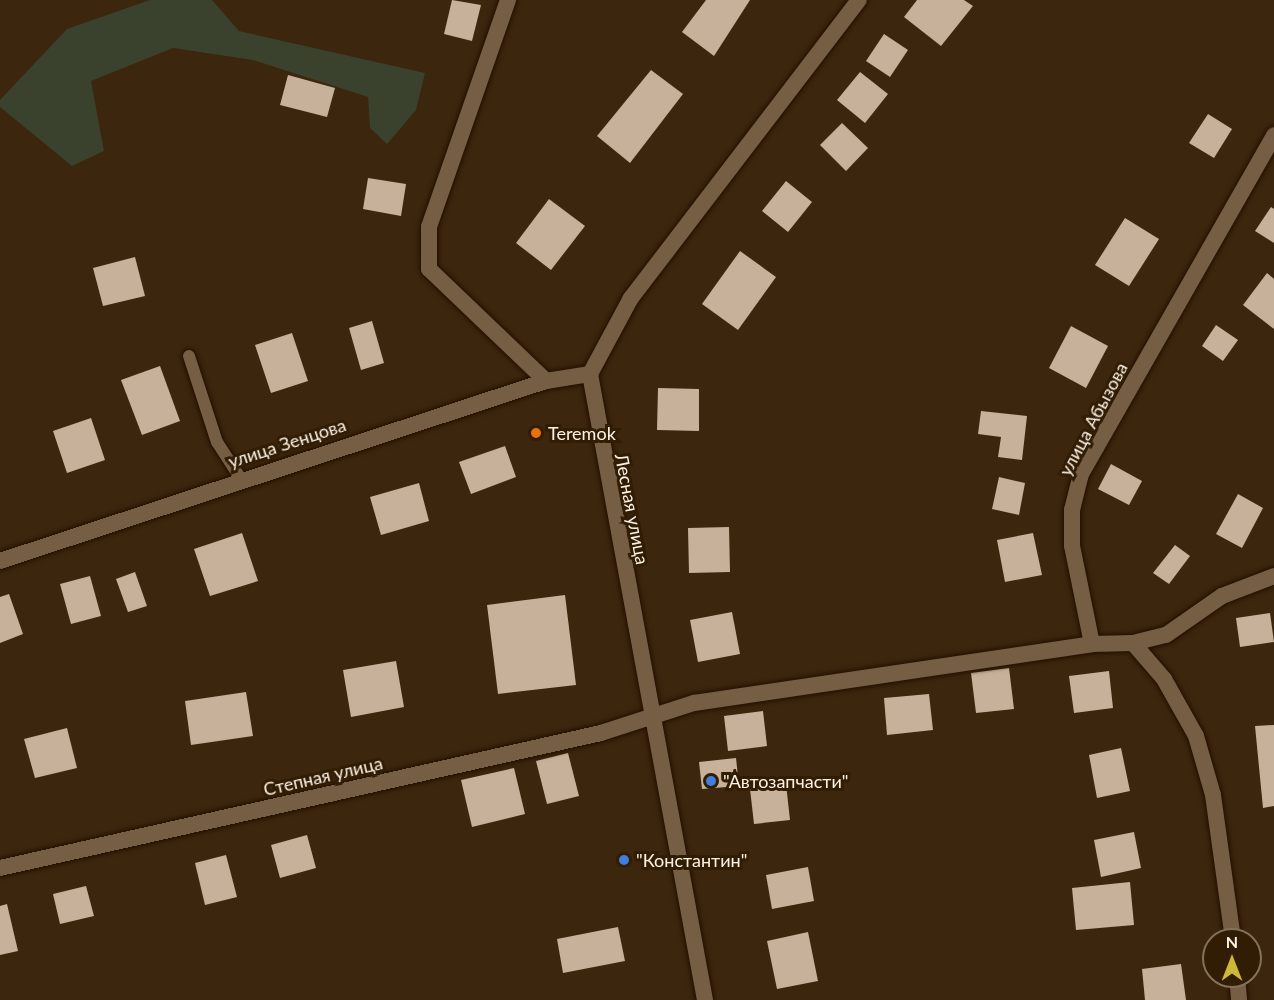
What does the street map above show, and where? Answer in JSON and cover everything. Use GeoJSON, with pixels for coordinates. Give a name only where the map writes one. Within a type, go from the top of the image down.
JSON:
{"type":"FeatureCollection","features":[{"type":"Feature","properties":{"kind":"street"},"geometry":{"type":"LineString","coordinates":[[508,0],[429,227],[429,269],[546,381]]}},
{"type":"Feature","properties":{"kind":"street"},"geometry":{"type":"LineString","coordinates":[[590,374],[631,298],[859,0]]}},
{"type":"Feature","properties":{"kind":"street","name":"улица Абызова"},"geometry":{"type":"LineString","coordinates":[[1092,644],[1072,546],[1072,510],[1081,474],[1274,135]]}},
{"type":"Feature","properties":{"kind":"street","name":"улица Зенцова"},"geometry":{"type":"LineString","coordinates":[[0,561],[241,479],[546,381],[590,374]]}},
{"type":"Feature","properties":{"kind":"street","name":"Лесная улица"},"geometry":{"type":"LineString","coordinates":[[590,374],[705,1000]]}},
{"type":"Feature","properties":{"kind":"street"},"geometry":{"type":"LineString","coordinates":[[1092,644],[1133,643],[1166,635],[1222,596],[1274,576]]}},
{"type":"Feature","properties":{"kind":"street"},"geometry":{"type":"LineString","coordinates":[[1133,643],[1164,679],[1196,736],[1213,795],[1231,928]]}},
{"type":"Feature","properties":{"kind":"street","name":"Степная улица"},"geometry":{"type":"LineString","coordinates":[[0,868],[601,733],[694,703],[1092,644]]}},
{"type":"Feature","properties":{"kind":"lane"},"geometry":{"type":"LineString","coordinates":[[189,356],[217,442],[241,479]]}},
{"type":"Feature","properties":{"kind":"green space"},"geometry":{"type":"Polygon","coordinates":[[[150,0],[212,0],[239,31],[425,73],[416,110],[387,144],[370,128],[368,97],[253,60],[173,48],[91,81],[104,151],[72,166],[0,107],[0,100],[67,29],[150,0]]]}},
{"type":"Feature","properties":{"kind":"building"},"geometry":{"type":"Polygon","coordinates":[[[452,0],[481,5],[472,41],[444,34],[452,0]]]}},
{"type":"Feature","properties":{"kind":"building"},"geometry":{"type":"Polygon","coordinates":[[[706,0],[750,0],[714,56],[682,32],[706,0]]]}},
{"type":"Feature","properties":{"kind":"building"},"geometry":{"type":"Polygon","coordinates":[[[917,0],[964,0],[973,6],[941,46],[904,17],[917,0]]]}},
{"type":"Feature","properties":{"kind":"building"},"geometry":{"type":"Polygon","coordinates":[[[884,34],[908,50],[890,77],[866,61],[884,34]]]}},
{"type":"Feature","properties":{"kind":"building"},"geometry":{"type":"Polygon","coordinates":[[[651,70],[683,94],[630,163],[597,136],[651,70]]]}},
{"type":"Feature","properties":{"kind":"building"},"geometry":{"type":"Polygon","coordinates":[[[860,72],[888,94],[865,123],[837,100],[860,72]]]}},
{"type":"Feature","properties":{"kind":"building"},"geometry":{"type":"Polygon","coordinates":[[[288,75],[335,88],[327,117],[280,105],[288,75]]]}},
{"type":"Feature","properties":{"kind":"building"},"geometry":{"type":"Polygon","coordinates":[[[1208,114],[1232,129],[1214,158],[1189,143],[1208,114]]]}},
{"type":"Feature","properties":{"kind":"building"},"geometry":{"type":"Polygon","coordinates":[[[842,123],[868,148],[846,171],[820,145],[842,123]]]}},
{"type":"Feature","properties":{"kind":"building"},"geometry":{"type":"Polygon","coordinates":[[[368,178],[406,184],[401,216],[363,209],[368,178]]]}},
{"type":"Feature","properties":{"kind":"building"},"geometry":{"type":"Polygon","coordinates":[[[786,181],[812,202],[788,232],[762,211],[786,181]]]}},
{"type":"Feature","properties":{"kind":"building"},"geometry":{"type":"Polygon","coordinates":[[[549,199],[585,226],[551,270],[516,243],[549,199]]]}},
{"type":"Feature","properties":{"kind":"building"},"geometry":{"type":"Polygon","coordinates":[[[1271,207],[1274,209],[1274,243],[1255,231],[1271,207]]]}},
{"type":"Feature","properties":{"kind":"building"},"geometry":{"type":"Polygon","coordinates":[[[1125,218],[1159,239],[1129,286],[1095,265],[1125,218]]]}},
{"type":"Feature","properties":{"kind":"building"},"geometry":{"type":"Polygon","coordinates":[[[740,251],[776,277],[738,330],[702,304],[740,251]]]}},
{"type":"Feature","properties":{"kind":"building"},"geometry":{"type":"Polygon","coordinates":[[[135,257],[145,296],[103,306],[93,268],[135,257]]]}},
{"type":"Feature","properties":{"kind":"building"},"geometry":{"type":"Polygon","coordinates":[[[1267,273],[1274,279],[1274,329],[1243,305],[1267,273]]]}},
{"type":"Feature","properties":{"kind":"building"},"geometry":{"type":"Polygon","coordinates":[[[372,321],[384,363],[361,370],[349,328],[372,321]]]}},
{"type":"Feature","properties":{"kind":"building"},"geometry":{"type":"Polygon","coordinates":[[[1216,325],[1238,340],[1223,361],[1202,346],[1216,325]]]}},
{"type":"Feature","properties":{"kind":"building"},"geometry":{"type":"Polygon","coordinates":[[[1071,326],[1108,346],[1086,388],[1049,368],[1071,326]]]}},
{"type":"Feature","properties":{"kind":"building"},"geometry":{"type":"Polygon","coordinates":[[[292,333],[308,381],[271,393],[255,345],[292,333]]]}},
{"type":"Feature","properties":{"kind":"building"},"geometry":{"type":"Polygon","coordinates":[[[160,366],[180,421],[142,435],[121,380],[160,366]]]}},
{"type":"Feature","properties":{"kind":"building"},"geometry":{"type":"Polygon","coordinates":[[[658,388],[699,389],[699,431],[657,430],[658,388]]]}},
{"type":"Feature","properties":{"kind":"building"},"geometry":{"type":"Polygon","coordinates":[[[981,411],[1027,416],[1022,460],[998,457],[1001,437],[978,434],[981,411]]]}},
{"type":"Feature","properties":{"kind":"building"},"geometry":{"type":"Polygon","coordinates":[[[91,418],[105,460],[67,473],[53,431],[91,418]]]}},
{"type":"Feature","properties":{"kind":"building"},"geometry":{"type":"Polygon","coordinates":[[[505,446],[516,477],[471,494],[459,462],[505,446]]]}},
{"type":"Feature","properties":{"kind":"building"},"geometry":{"type":"Polygon","coordinates":[[[1111,464],[1142,481],[1129,505],[1098,489],[1111,464]]]}},
{"type":"Feature","properties":{"kind":"building"},"geometry":{"type":"Polygon","coordinates":[[[999,477],[1025,483],[1019,515],[992,509],[999,477]]]}},
{"type":"Feature","properties":{"kind":"building"},"geometry":{"type":"Polygon","coordinates":[[[419,483],[429,521],[381,535],[370,497],[419,483]]]}},
{"type":"Feature","properties":{"kind":"building"},"geometry":{"type":"Polygon","coordinates":[[[1238,494],[1263,508],[1242,548],[1216,534],[1238,494]]]}},
{"type":"Feature","properties":{"kind":"building"},"geometry":{"type":"Polygon","coordinates":[[[729,527],[730,572],[689,573],[688,528],[729,527]]]}},
{"type":"Feature","properties":{"kind":"building"},"geometry":{"type":"Polygon","coordinates":[[[242,533],[258,581],[210,596],[194,549],[242,533]]]}},
{"type":"Feature","properties":{"kind":"building"},"geometry":{"type":"Polygon","coordinates":[[[1033,533],[1042,575],[1005,582],[997,540],[1033,533]]]}},
{"type":"Feature","properties":{"kind":"building"},"geometry":{"type":"Polygon","coordinates":[[[1175,545],[1190,556],[1169,584],[1153,573],[1175,545]]]}},
{"type":"Feature","properties":{"kind":"building"},"geometry":{"type":"Polygon","coordinates":[[[135,572],[147,606],[128,612],[116,579],[135,572]]]}},
{"type":"Feature","properties":{"kind":"building"},"geometry":{"type":"Polygon","coordinates":[[[90,576],[101,616],[71,624],[60,584],[90,576]]]}},
{"type":"Feature","properties":{"kind":"building"},"geometry":{"type":"Polygon","coordinates":[[[9,594],[23,634],[0,643],[0,597],[9,594]]]}},
{"type":"Feature","properties":{"kind":"building"},"geometry":{"type":"Polygon","coordinates":[[[565,595],[576,685],[498,694],[487,605],[565,595]]]}},
{"type":"Feature","properties":{"kind":"building"},"geometry":{"type":"Polygon","coordinates":[[[732,612],[740,654],[698,662],[690,620],[732,612]]]}},
{"type":"Feature","properties":{"kind":"building"},"geometry":{"type":"Polygon","coordinates":[[[1270,613],[1274,642],[1240,647],[1236,618],[1270,613]]]}},
{"type":"Feature","properties":{"kind":"building"},"geometry":{"type":"Polygon","coordinates":[[[396,661],[404,707],[351,717],[343,670],[396,661]]]}},
{"type":"Feature","properties":{"kind":"building"},"geometry":{"type":"Polygon","coordinates":[[[1009,668],[1014,709],[976,713],[971,673],[1009,668]]]}},
{"type":"Feature","properties":{"kind":"building"},"geometry":{"type":"Polygon","coordinates":[[[1109,671],[1113,708],[1074,713],[1069,676],[1109,671]]]}},
{"type":"Feature","properties":{"kind":"building"},"geometry":{"type":"Polygon","coordinates":[[[246,692],[253,736],[191,745],[185,701],[246,692]]]}},
{"type":"Feature","properties":{"kind":"building"},"geometry":{"type":"Polygon","coordinates":[[[929,694],[933,730],[887,735],[884,698],[929,694]]]}},
{"type":"Feature","properties":{"kind":"building"},"geometry":{"type":"Polygon","coordinates":[[[763,711],[767,746],[728,751],[724,716],[763,711]]]}},
{"type":"Feature","properties":{"kind":"building"},"geometry":{"type":"Polygon","coordinates":[[[1274,725],[1274,806],[1263,808],[1255,726],[1274,725]]]}},
{"type":"Feature","properties":{"kind":"building"},"geometry":{"type":"Polygon","coordinates":[[[67,728],[77,768],[35,778],[24,739],[67,728]]]}},
{"type":"Feature","properties":{"kind":"building"},"geometry":{"type":"Polygon","coordinates":[[[1121,748],[1130,791],[1097,798],[1089,755],[1121,748]]]}},
{"type":"Feature","properties":{"kind":"building"},"geometry":{"type":"Polygon","coordinates":[[[568,753],[579,796],[547,804],[536,761],[568,753]]]}},
{"type":"Feature","properties":{"kind":"building"},"geometry":{"type":"Polygon","coordinates":[[[736,758],[739,786],[702,789],[699,762],[736,758]]]}},
{"type":"Feature","properties":{"kind":"building"},"geometry":{"type":"Polygon","coordinates":[[[514,768],[525,814],[472,827],[461,780],[514,768]]]}},
{"type":"Feature","properties":{"kind":"building"},"geometry":{"type":"Polygon","coordinates":[[[786,784],[790,820],[754,824],[750,789],[786,784]]]}},
{"type":"Feature","properties":{"kind":"building"},"geometry":{"type":"Polygon","coordinates":[[[1134,832],[1141,868],[1101,877],[1094,840],[1134,832]]]}},
{"type":"Feature","properties":{"kind":"building"},"geometry":{"type":"Polygon","coordinates":[[[307,835],[316,868],[280,878],[271,845],[307,835]]]}},
{"type":"Feature","properties":{"kind":"building"},"geometry":{"type":"Polygon","coordinates":[[[226,855],[237,897],[205,905],[195,863],[226,855]]]}},
{"type":"Feature","properties":{"kind":"building"},"geometry":{"type":"Polygon","coordinates":[[[808,867],[814,901],[772,909],[766,875],[808,867]]]}},
{"type":"Feature","properties":{"kind":"building"},"geometry":{"type":"Polygon","coordinates":[[[1130,882],[1134,925],[1076,930],[1072,888],[1130,882]]]}},
{"type":"Feature","properties":{"kind":"building"},"geometry":{"type":"Polygon","coordinates":[[[86,886],[94,916],[60,924],[53,894],[86,886]]]}},
{"type":"Feature","properties":{"kind":"building"},"geometry":{"type":"Polygon","coordinates":[[[7,904],[18,951],[0,955],[0,906],[7,904]]]}},
{"type":"Feature","properties":{"kind":"building"},"geometry":{"type":"Polygon","coordinates":[[[618,927],[625,961],[563,973],[557,939],[618,927]]]}},
{"type":"Feature","properties":{"kind":"building"},"geometry":{"type":"Polygon","coordinates":[[[808,932],[818,981],[777,989],[767,941],[808,932]]]}},
{"type":"Feature","properties":{"kind":"building"},"geometry":{"type":"Polygon","coordinates":[[[1181,964],[1186,1000],[1145,1000],[1142,969],[1181,964]]]}},
{"type":"Feature","properties":{"kind":"place","name":"Teremok"},"geometry":{"type":"Point","coordinates":[536,433]}},
{"type":"Feature","properties":{"kind":"place","name":"\"Автозапчасти\""},"geometry":{"type":"Point","coordinates":[711,781]}},
{"type":"Feature","properties":{"kind":"place","name":"\"Константин\""},"geometry":{"type":"Point","coordinates":[624,860]}}]}
